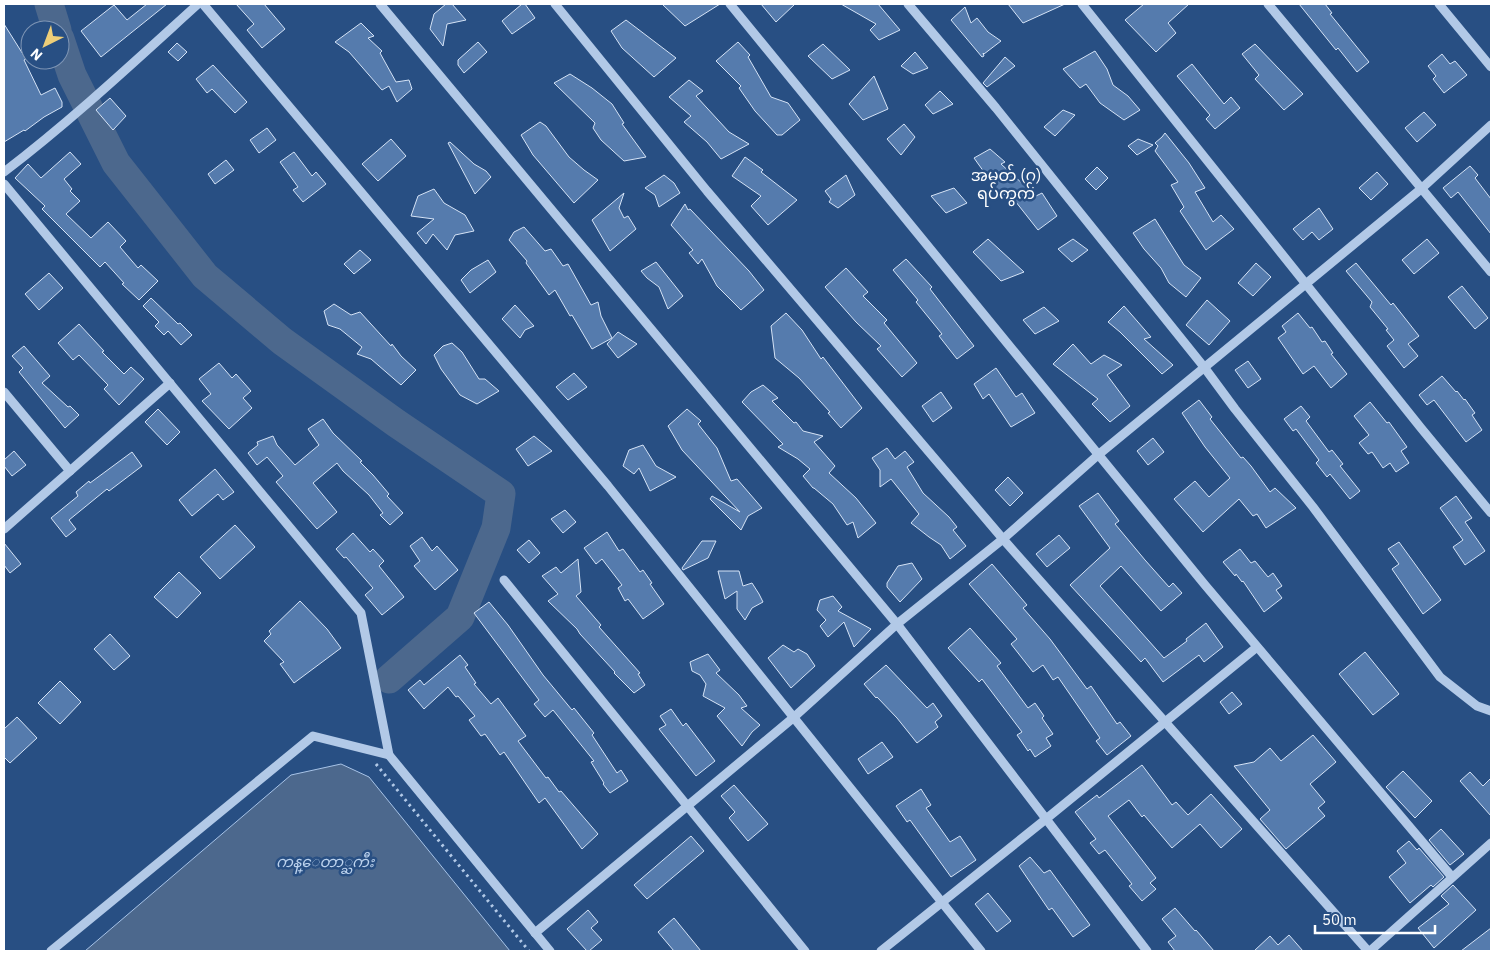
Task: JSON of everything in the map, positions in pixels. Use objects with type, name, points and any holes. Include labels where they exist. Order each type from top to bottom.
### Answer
[{"type":"street","points":[[4,172],[102,91],[198,4]]},
{"type":"street","points":[[203,4],[608,486],[981,951]]},
{"type":"street","points":[[380,4],[897,624],[1147,951]]},
{"type":"street","points":[[555,4],[714,199],[1003,539],[1369,951],[1491,843]]},
{"type":"street","points":[[730,4],[1098,455],[1452,878]]},
{"type":"street","points":[[908,4],[996,108],[1204,367],[1313,507],[1440,677],[1477,706],[1491,711]]},
{"type":"street","points":[[1082,4],[1491,513]]},
{"type":"street","points":[[1268,4],[1491,272]]},
{"type":"street","points":[[1439,4],[1491,68]]},
{"type":"street","points":[[535,933],[794,718],[897,624],[1003,539],[1098,455],[1421,188],[1491,125]]},
{"type":"street","points":[[4,184],[361,613],[389,755],[550,951]]},
{"type":"street","points":[[4,529],[170,383]]},
{"type":"street","points":[[4,392],[70,471]]},
{"type":"street","points":[[504,580],[805,951]]},
{"type":"street","points":[[881,951],[1257,647]]},
{"type":"street","points":[[51,951],[312,736],[389,755]]},
{"type":"path","points":[[364,749],[529,951]]},
{"type":"water","name":"ကန္ေတာ္ႀကီး","points":[[341,764],[369,777],[510,951],[85,951],[291,775]]},
{"type":"building","points":[[147,4],[167,4],[101,57],[81,31],[114,5],[127,20]]},
{"type":"building","points":[[236,4],[264,4],[285,29],[262,48],[247,30],[254,24]]},
{"type":"building","points":[[446,4],[452,4],[466,20],[447,24],[443,46],[430,29],[434,14]]},
{"type":"building","points":[[522,4],[525,4],[535,18],[512,34],[502,21]]},
{"type":"building","points":[[662,4],[720,4],[685,26]]},
{"type":"building","points":[[761,4],[795,4],[776,22]]},
{"type":"building","points":[[841,4],[878,4],[900,30],[879,40],[870,30],[876,24]]},
{"type":"building","points":[[1008,4],[1065,4],[1023,23]]},
{"type":"building","points":[[1144,4],[1189,4],[1168,23],[1176,33],[1156,52],[1125,20]]},
{"type":"building","points":[[1299,4],[1325,4],[1332,13],[1330,14],[1369,62],[1357,72],[1338,48],[1336,50]]},
{"type":"building","points":[[965,7],[971,23],[977,18],[988,32],[1001,41],[983,53],[984,56],[982,57],[951,20]]},
{"type":"building","points":[[626,20],[676,58],[654,77],[622,48],[611,31]]},
{"type":"building","points":[[361,23],[374,36],[368,38],[382,51],[380,53],[396,82],[409,80],[412,89],[397,102],[389,86],[382,90],[349,52],[335,42]]},
{"type":"building","points":[[4,24],[20,49],[20,70],[29,70],[41,95],[55,88],[62,102],[62,107],[4,142]]},
{"type":"building","points":[[478,42],[487,52],[464,73],[458,65],[458,60]]},
{"type":"building","points":[[738,42],[750,55],[748,57],[771,97],[788,103],[800,120],[782,135],[777,135],[755,111],[739,88],[741,86],[716,61]]},
{"type":"building","points":[[177,43],[187,52],[178,61],[168,52]]},
{"type":"building","points":[[823,44],[850,70],[832,79],[808,56]]},
{"type":"building","points":[[1255,44],[1303,94],[1284,110],[1255,79],[1259,75],[1242,54]]},
{"type":"building","points":[[1095,51],[1107,69],[1113,85],[1128,96],[1140,110],[1124,120],[1100,103],[1086,84],[1080,88],[1063,69]]},
{"type":"building","points":[[915,52],[928,68],[913,74],[901,66]]},
{"type":"building","points":[[1442,54],[1450,64],[1455,61],[1467,75],[1444,93],[1433,79],[1436,76],[1428,66]]},
{"type":"building","points":[[1005,57],[1015,66],[987,87],[983,83]]},
{"type":"building","points":[[1192,64],[1224,104],[1231,97],[1240,108],[1215,129],[1206,119],[1210,115],[1177,76]]},
{"type":"building","points":[[213,65],[247,102],[235,113],[212,89],[207,93],[196,79]]},
{"type":"building","points":[[570,74],[612,104],[624,123],[622,124],[646,157],[624,161],[601,140],[593,128],[595,123],[554,83]]},
{"type":"building","points":[[874,76],[888,109],[863,120],[849,104]]},
{"type":"building","points":[[689,80],[703,91],[696,96],[729,132],[749,144],[721,159],[707,142],[684,122],[691,116],[669,97]]},
{"type":"building","points":[[940,91],[953,104],[933,114],[925,105]]},
{"type":"building","points":[[110,98],[126,116],[113,130],[96,110]]},
{"type":"building","points":[[1063,110],[1075,115],[1055,136],[1044,127]]},
{"type":"building","points":[[1424,112],[1436,125],[1417,142],[1405,128]]},
{"type":"building","points":[[540,122],[546,126],[569,157],[598,180],[574,203],[533,155],[521,135]]},
{"type":"building","points":[[904,124],[915,137],[901,155],[887,139]]},
{"type":"building","points":[[267,128],[276,140],[259,153],[250,140]]},
{"type":"building","points":[[1165,133],[1189,163],[1205,188],[1195,192],[1213,222],[1221,215],[1234,229],[1206,250],[1180,211],[1184,207],[1171,185],[1178,182],[1155,151],[1158,146],[1155,143]]},
{"type":"building","points":[[391,139],[406,156],[378,181],[362,164]]},
{"type":"building","points":[[1138,139],[1153,145],[1137,155],[1128,146]]},
{"type":"building","points":[[450,142],[491,177],[475,194],[448,143]]},
{"type":"building","points":[[990,149],[1005,162],[1001,164],[1036,196],[1042,193],[1057,216],[1038,230],[1008,192],[1004,195],[994,186],[974,158]]},
{"type":"building","points":[[70,152],[81,164],[64,179],[72,189],[70,191],[80,201],[66,214],[91,238],[108,222],[126,241],[120,247],[138,268],[141,265],[158,281],[139,300],[122,284],[124,283],[105,262],[100,267],[42,209],[45,206],[15,178],[28,164],[41,178]]},
{"type":"building","points":[[294,152],[312,176],[316,172],[326,184],[303,202],[293,190],[298,187],[280,162]]},
{"type":"building","points":[[745,157],[797,200],[768,225],[751,206],[761,196],[732,176]]},
{"type":"building","points":[[226,160],[234,170],[215,184],[208,174]]},
{"type":"building","points":[[1470,166],[1478,175],[1475,178],[1491,199],[1491,234],[1458,192],[1451,198],[1443,188]]},
{"type":"building","points":[[1097,167],[1108,178],[1096,190],[1085,179]]},
{"type":"building","points":[[1377,172],[1388,184],[1371,200],[1359,188]]},
{"type":"building","points":[[664,175],[674,183],[680,193],[659,207],[655,195],[645,188]]},
{"type":"building","points":[[846,175],[855,195],[838,208],[829,202],[831,199],[825,191]]},
{"type":"building","points":[[954,188],[967,203],[946,213],[931,196]]},
{"type":"building","points":[[434,189],[444,203],[465,215],[474,231],[455,235],[447,250],[433,234],[426,244],[417,233],[434,219],[411,216],[418,196]]},
{"type":"building","points":[[624,193],[619,208],[624,218],[628,216],[636,229],[610,251],[592,220]]},
{"type":"building","points":[[685,204],[688,210],[690,209],[749,271],[764,290],[741,310],[717,286],[702,259],[698,264],[689,253],[693,250],[671,225]]},
{"type":"building","points":[[1319,208],[1333,229],[1319,240],[1312,232],[1303,240],[1293,229]]},
{"type":"building","points":[[1155,219],[1184,265],[1201,278],[1186,297],[1169,283],[1161,268],[1133,233]]},
{"type":"building","points":[[524,227],[545,251],[551,249],[563,266],[568,264],[591,305],[598,302],[601,316],[612,338],[592,349],[555,290],[549,295],[526,263],[527,261],[509,240],[514,232]]},
{"type":"building","points":[[988,239],[1024,272],[1001,281],[973,252]]},
{"type":"building","points":[[1073,239],[1088,250],[1072,262],[1058,249]]},
{"type":"building","points":[[1427,239],[1439,253],[1414,274],[1402,260]]},
{"type":"building","points":[[360,250],[371,260],[354,274],[344,264]]},
{"type":"building","points":[[906,259],[932,287],[930,289],[974,346],[957,359],[939,336],[942,334],[916,302],[918,300],[893,270]]},
{"type":"building","points":[[488,260],[496,272],[470,293],[461,280],[471,270]]},
{"type":"building","points":[[656,262],[683,296],[668,309],[659,287],[641,271]]},
{"type":"building","points":[[1256,263],[1271,277],[1253,296],[1238,283]]},
{"type":"building","points":[[1356,263],[1391,305],[1393,303],[1419,336],[1408,344],[1418,356],[1404,368],[1387,346],[1394,340],[1386,330],[1388,329],[1370,307],[1372,302],[1346,271]]},
{"type":"building","points":[[846,268],[868,292],[863,296],[887,320],[884,323],[917,363],[902,377],[877,349],[881,346],[856,322],[825,287]]},
{"type":"building","points":[[49,273],[63,288],[39,310],[25,294]]},
{"type":"building","points":[[1462,286],[1488,318],[1475,329],[1448,297]]},
{"type":"building","points":[[151,298],[192,335],[181,345],[168,331],[164,335],[155,326],[159,322],[143,306]]},
{"type":"building","points":[[1207,300],[1230,321],[1209,345],[1186,325]]},
{"type":"building","points":[[334,304],[351,315],[360,312],[416,370],[401,385],[371,359],[357,354],[362,347],[340,329],[328,325],[324,311]]},
{"type":"building","points":[[515,305],[534,326],[525,330],[520,338],[502,319]]},
{"type":"building","points":[[1124,306],[1151,337],[1144,339],[1173,365],[1162,374],[1108,322]]},
{"type":"building","points":[[1044,307],[1059,321],[1035,334],[1023,320]]},
{"type":"building","points":[[786,313],[802,330],[821,359],[823,357],[862,408],[841,428],[828,413],[830,412],[799,378],[775,358],[771,326]]},
{"type":"building","points":[[1298,313],[1310,328],[1312,327],[1322,342],[1325,341],[1333,353],[1331,354],[1347,374],[1331,388],[1314,366],[1303,374],[1278,338],[1286,332],[1282,326]]},
{"type":"building","points":[[79,324],[104,351],[102,352],[124,374],[131,367],[144,379],[119,405],[104,389],[108,385],[79,355],[73,360],[58,343]]},
{"type":"building","points":[[618,332],[637,344],[618,358],[607,344]]},
{"type":"building","points":[[452,343],[462,352],[479,379],[485,379],[499,391],[477,404],[460,395],[441,369],[434,355],[443,346]]},
{"type":"building","points":[[1073,344],[1091,364],[1104,355],[1122,365],[1107,375],[1130,406],[1110,422],[1092,404],[1098,399],[1053,364]]},
{"type":"building","points":[[24,346],[50,376],[42,383],[79,415],[65,428],[19,372],[23,368],[12,356]]},
{"type":"building","points":[[1248,361],[1261,379],[1248,388],[1235,370]]},
{"type":"building","points":[[219,363],[232,378],[236,374],[251,391],[243,398],[252,408],[229,429],[202,401],[211,394],[199,379]]},
{"type":"building","points":[[996,368],[1016,397],[1022,393],[1035,413],[1011,427],[989,394],[983,399],[974,384]]},
{"type":"building","points":[[574,373],[587,387],[568,400],[556,387]]},
{"type":"building","points":[[1442,376],[1465,399],[1475,413],[1472,415],[1482,430],[1466,442],[1434,400],[1427,405],[1419,395]]},
{"type":"building","points":[[763,385],[778,398],[772,401],[794,423],[796,422],[803,431],[823,436],[814,442],[835,466],[829,473],[856,498],[876,523],[858,538],[853,522],[847,525],[833,504],[813,488],[803,476],[810,469],[778,447],[783,444],[742,402],[751,392]]},
{"type":"building","points":[[941,392],[952,408],[933,422],[922,406]]},
{"type":"building","points":[[1199,400],[1212,417],[1210,419],[1241,458],[1243,457],[1251,466],[1270,492],[1275,488],[1296,508],[1266,528],[1257,514],[1253,516],[1239,499],[1203,532],[1174,499],[1195,481],[1209,497],[1230,478],[1205,447],[1182,413]]},
{"type":"building","points":[[1370,402],[1387,423],[1389,422],[1407,447],[1401,451],[1409,463],[1396,472],[1390,463],[1383,468],[1372,452],[1368,454],[1359,443],[1369,435],[1354,416]]},
{"type":"building","points":[[1301,406],[1310,417],[1306,421],[1329,452],[1332,450],[1343,464],[1340,466],[1360,491],[1350,499],[1330,474],[1327,477],[1316,463],[1319,460],[1296,429],[1293,431],[1284,419]]},
{"type":"building","points":[[158,409],[180,432],[167,445],[145,422]]},
{"type":"building","points":[[687,409],[701,421],[698,424],[717,448],[731,481],[737,479],[762,508],[748,516],[741,530],[710,499],[712,496],[740,512],[682,450],[668,426]]},
{"type":"building","points":[[323,419],[333,433],[362,461],[360,462],[373,475],[389,494],[387,496],[403,513],[390,525],[380,515],[383,513],[369,495],[337,463],[313,483],[337,512],[317,529],[276,482],[283,476],[267,457],[257,465],[248,453],[258,445],[257,442],[273,436],[277,445],[295,465],[319,445],[308,429]]},
{"type":"building","points":[[534,436],[552,451],[528,466],[516,449]]},
{"type":"building","points":[[1153,438],[1164,452],[1148,465],[1137,451]]},
{"type":"building","points":[[643,445],[656,466],[676,477],[650,491],[639,468],[634,474],[623,466],[629,450]]},
{"type":"building","points":[[887,448],[895,459],[905,451],[914,462],[907,467],[923,493],[957,527],[953,530],[966,546],[950,559],[941,545],[911,523],[919,514],[891,479],[880,487],[880,470],[872,458]]},
{"type":"building","points":[[14,451],[26,465],[12,476],[4,466],[4,460]]},
{"type":"building","points":[[132,452],[142,466],[109,491],[107,489],[69,520],[76,529],[66,537],[51,518],[78,496],[76,492],[89,481],[90,483]]},
{"type":"building","points":[[215,469],[234,492],[223,500],[218,494],[192,516],[179,500]]},
{"type":"building","points":[[1008,477],[1023,493],[1010,506],[995,490]]},
{"type":"building","points":[[1098,493],[1119,521],[1115,524],[1145,560],[1169,587],[1173,583],[1182,593],[1161,611],[1121,566],[1100,586],[1164,658],[1187,641],[1186,639],[1206,623],[1223,647],[1204,662],[1199,655],[1163,682],[1145,658],[1141,662],[1070,585],[1110,548],[1079,506]]},
{"type":"building","points":[[1456,496],[1472,518],[1465,522],[1485,551],[1465,565],[1453,547],[1463,540],[1440,508]]},
{"type":"building","points":[[565,510],[576,522],[563,533],[551,519]]},
{"type":"building","points":[[235,525],[255,547],[220,579],[200,557]]},
{"type":"building","points":[[607,532],[619,551],[623,549],[640,572],[643,570],[664,604],[643,619],[628,599],[625,601],[618,588],[622,585],[602,559],[596,564],[584,548]]},
{"type":"building","points":[[353,533],[370,552],[373,549],[384,561],[379,566],[404,597],[382,615],[365,595],[373,588],[346,557],[344,558],[336,549]]},
{"type":"building","points":[[1059,535],[1070,548],[1047,567],[1036,554]]},
{"type":"building","points":[[422,537],[432,551],[437,546],[458,570],[435,590],[414,566],[420,561],[410,546]]},
{"type":"building","points":[[529,540],[540,553],[529,563],[517,550]]},
{"type":"building","points":[[702,541],[716,541],[708,558],[683,570],[682,568]]},
{"type":"building","points":[[1399,542],[1441,600],[1423,614],[1392,569],[1399,564],[1388,549]]},
{"type":"building","points":[[4,543],[21,564],[10,573],[4,565]]},
{"type":"building","points":[[1240,549],[1251,563],[1255,561],[1268,577],[1273,573],[1282,586],[1276,590],[1282,598],[1264,612],[1243,581],[1236,574],[1235,576],[1223,562]]},
{"type":"building","points":[[578,559],[581,592],[576,596],[601,625],[599,627],[640,673],[638,674],[645,685],[634,693],[614,673],[577,629],[548,601],[558,594],[542,576],[556,567],[561,573]]},
{"type":"building","points":[[912,563],[922,579],[900,602],[887,587],[887,583],[898,566]]},
{"type":"building","points":[[992,564],[1027,605],[1023,608],[1050,639],[1087,689],[1091,686],[1117,724],[1120,722],[1131,736],[1107,755],[1096,741],[1100,738],[1058,677],[1053,680],[1043,665],[1033,672],[1011,644],[1017,639],[969,584]]},
{"type":"building","points":[[718,571],[739,571],[743,586],[752,583],[759,594],[763,602],[752,608],[745,620],[737,609],[737,591],[725,599]]},
{"type":"building","points":[[179,572],[201,593],[177,618],[154,597]]},
{"type":"building","points":[[833,596],[842,607],[838,611],[871,629],[854,647],[844,622],[828,637],[820,626],[826,620],[817,610],[820,600]]},
{"type":"building","points":[[300,601],[327,629],[341,648],[294,683],[280,664],[284,662],[264,641],[271,634],[269,631]]},
{"type":"building","points":[[489,602],[508,625],[543,675],[594,733],[592,735],[617,773],[621,770],[628,781],[610,793],[591,762],[594,761],[553,710],[545,717],[534,704],[539,700],[474,613]]},
{"type":"building","points":[[970,628],[1001,663],[997,666],[1028,708],[1035,703],[1044,716],[1042,718],[1053,734],[1046,738],[1051,746],[1035,757],[1030,749],[1028,751],[1017,735],[1022,732],[982,679],[979,682],[948,648]]},
{"type":"building","points":[[110,634],[130,656],[114,670],[94,649]]},
{"type":"building","points":[[783,645],[794,652],[798,649],[807,654],[815,666],[791,688],[768,658]]},
{"type":"building","points":[[1365,652],[1399,694],[1373,715],[1339,674]]},
{"type":"building","points":[[708,654],[720,670],[716,673],[739,695],[747,706],[741,708],[760,725],[752,732],[742,746],[717,716],[725,708],[703,696],[706,684],[700,675],[692,671],[690,662]]},
{"type":"building","points":[[460,655],[468,665],[465,667],[476,683],[474,684],[491,704],[498,698],[526,736],[518,741],[546,778],[548,777],[559,792],[561,791],[598,834],[582,849],[545,798],[539,803],[504,752],[500,755],[485,734],[481,736],[469,720],[475,716],[458,696],[456,697],[448,687],[424,709],[408,690],[420,680],[424,685]]},
{"type":"building","points":[[886,665],[927,708],[933,703],[942,716],[935,722],[938,727],[917,743],[897,718],[864,684]]},
{"type":"building","points":[[60,681],[81,702],[60,724],[38,703]]},
{"type":"building","points":[[1232,692],[1242,704],[1229,714],[1220,702]]},
{"type":"building","points":[[671,709],[683,726],[686,723],[715,761],[696,776],[659,729],[666,725],[660,716]]},
{"type":"building","points":[[17,717],[37,738],[10,763],[4,757],[4,729]]},
{"type":"building","points":[[1313,735],[1336,762],[1310,784],[1325,802],[1318,808],[1325,816],[1286,849],[1260,819],[1270,810],[1234,766],[1254,762],[1270,748],[1281,761]]},
{"type":"building","points":[[882,742],[893,757],[868,774],[858,759]]},
{"type":"building","points":[[1142,765],[1172,805],[1176,802],[1188,815],[1211,794],[1242,829],[1221,848],[1200,824],[1172,848],[1144,815],[1142,817],[1129,800],[1108,816],[1156,878],[1150,883],[1156,889],[1142,901],[1129,886],[1132,884],[1105,850],[1099,854],[1090,843],[1096,839],[1075,812],[1097,795],[1099,798]]},
{"type":"building","points":[[1403,771],[1432,801],[1415,818],[1386,787]]},
{"type":"building","points":[[1470,772],[1483,786],[1491,778],[1491,816],[1460,781]]},
{"type":"building","points":[[734,785],[768,824],[748,841],[729,818],[735,812],[721,796]]},
{"type":"building","points":[[921,789],[931,805],[926,808],[950,842],[960,836],[976,860],[951,877],[910,820],[907,822],[896,806]]},
{"type":"building","points":[[1441,829],[1464,854],[1450,865],[1429,840]]},
{"type":"building","points":[[691,836],[704,851],[647,899],[634,885]]},
{"type":"building","points":[[1409,841],[1417,850],[1419,848],[1444,877],[1433,887],[1431,885],[1410,903],[1389,877],[1406,863],[1397,851]]},
{"type":"building","points":[[1030,857],[1044,873],[1050,870],[1090,925],[1073,937],[1052,908],[1049,910],[1019,866]]},
{"type":"building","points":[[1453,885],[1476,910],[1434,948],[1418,928],[1449,904],[1441,896]]},
{"type":"building","points":[[988,893],[1011,921],[997,932],[975,904]]},
{"type":"building","points":[[1175,908],[1214,951],[1175,951],[1168,942],[1176,936],[1162,919]]},
{"type":"building","points":[[588,910],[598,922],[591,928],[602,940],[587,951],[567,929]]},
{"type":"building","points":[[674,918],[701,951],[674,951],[658,932]]},
{"type":"building","points":[[1491,928],[1491,951],[1461,951]]},
{"type":"building","points":[[1289,935],[1303,951],[1254,951],[1270,936],[1278,945]]},
{"type":"waterway","points":[[49,4],[54,20]]},
{"type":"waterway","points":[[70,69],[116,163],[205,276],[282,341],[396,423],[501,494],[496,528],[460,617],[389,679]]},
{"type":"district","name":"အမှတ် (၇) ရပ်ကွက်","points":[[1006,184]]}]
